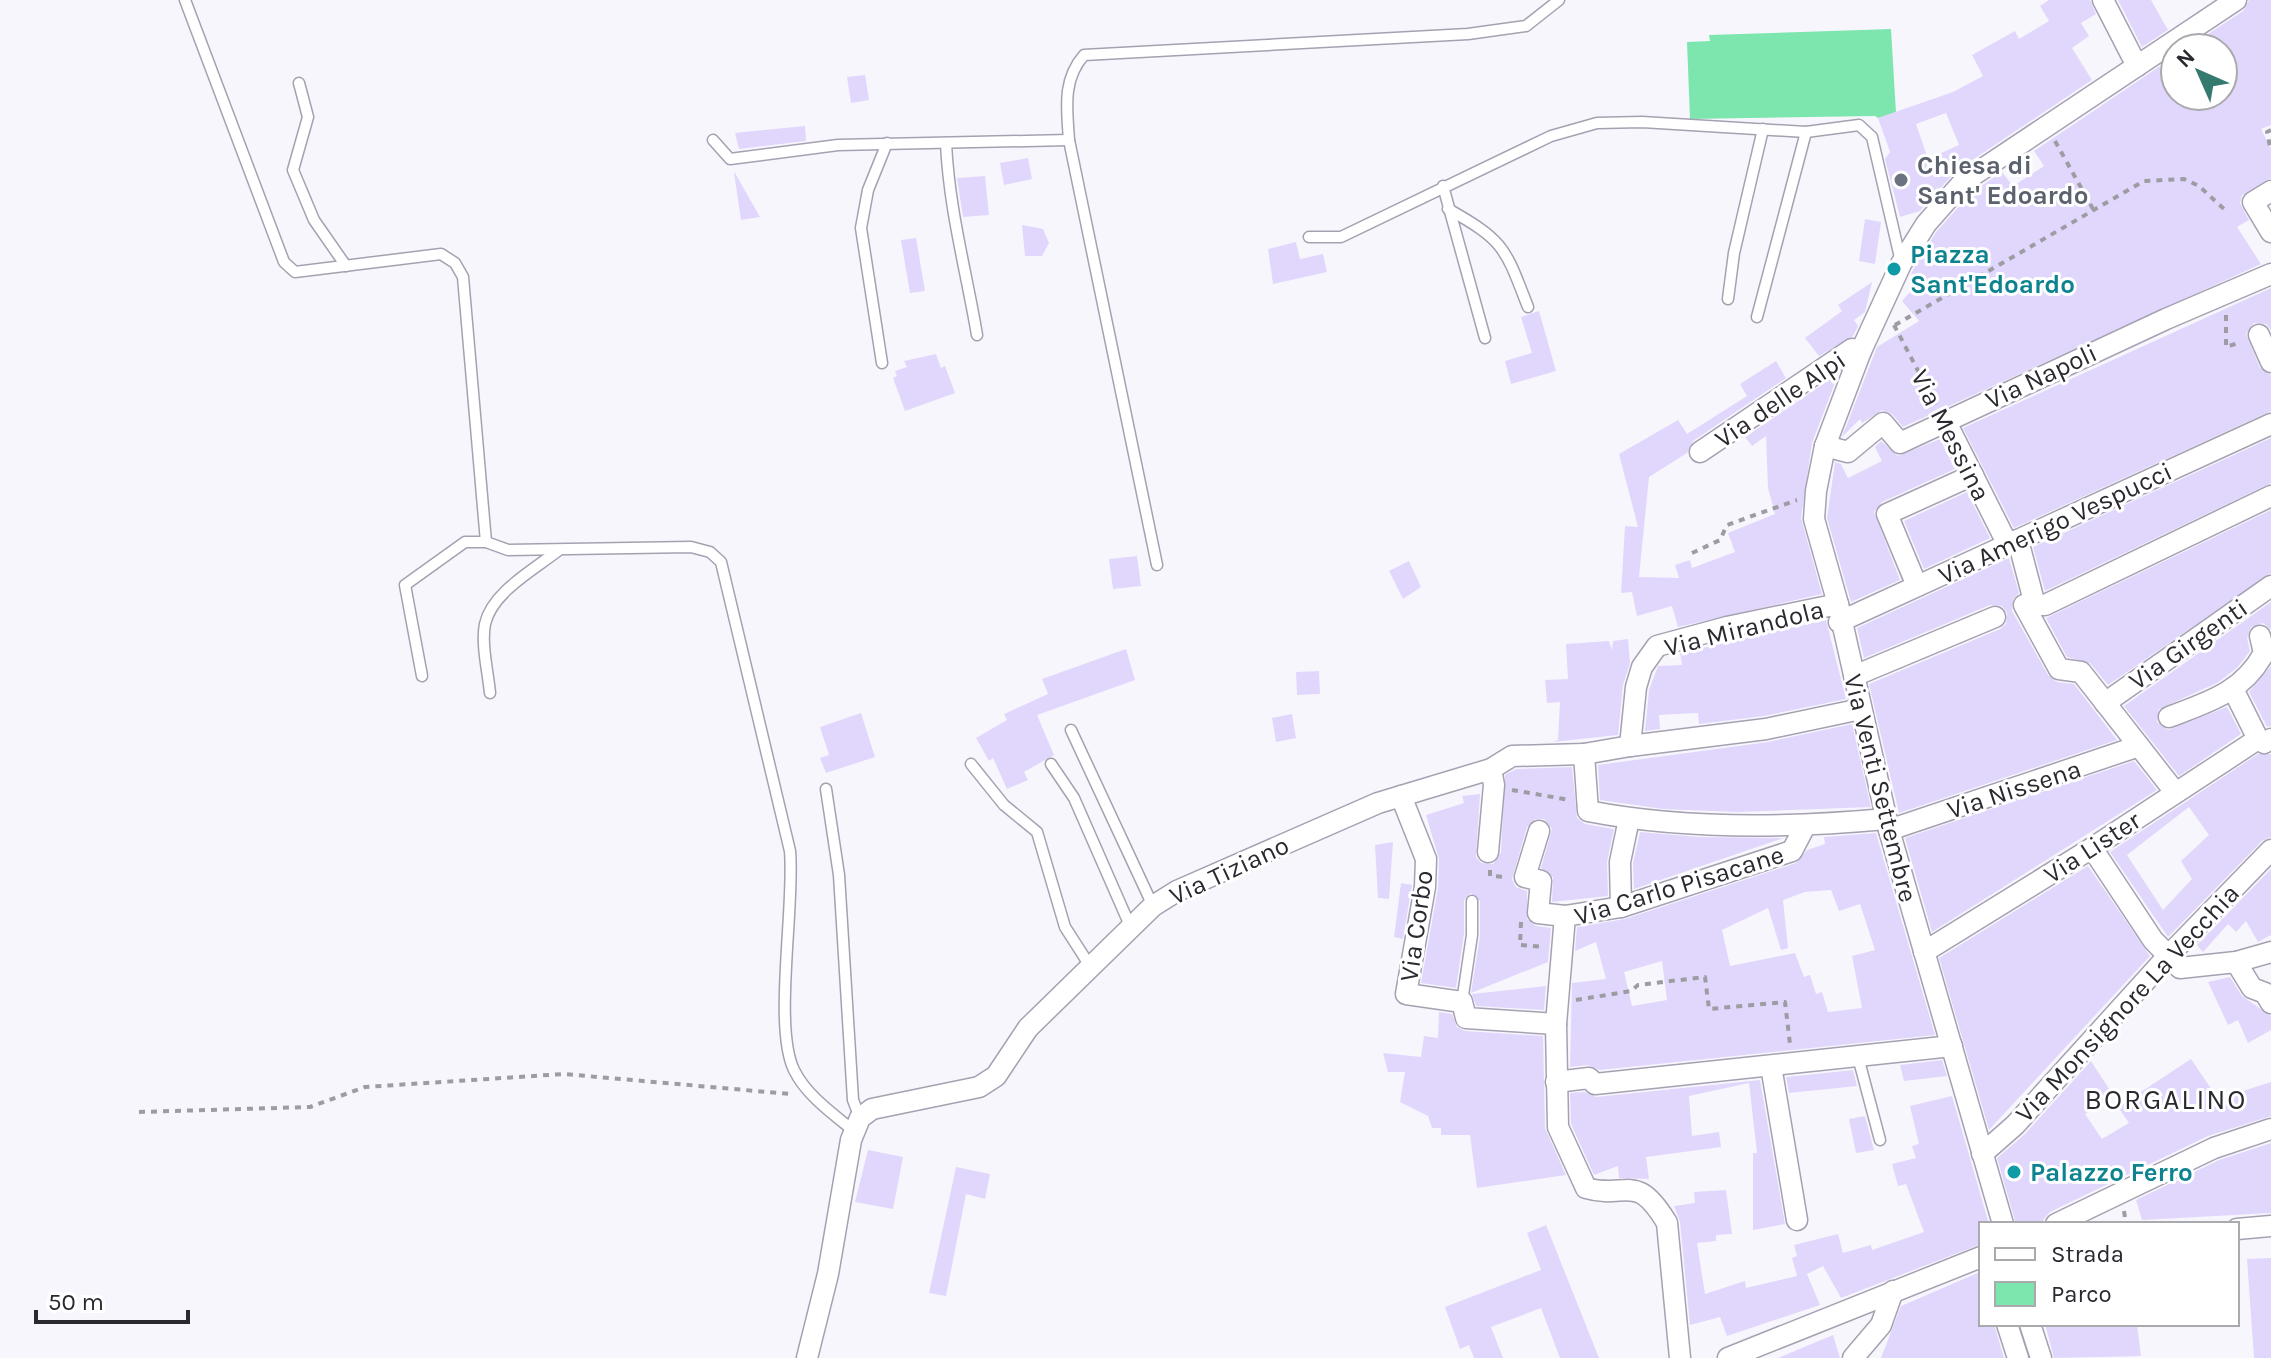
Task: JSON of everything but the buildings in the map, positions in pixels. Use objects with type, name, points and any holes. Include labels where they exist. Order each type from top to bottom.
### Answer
[{"type":"street","points":[[2103,0],[2137,66]]},
{"type":"street","points":[[1861,351],[1901,264],[1926,224],[1963,182],[2236,0]]},
{"type":"street","points":[[2262,196],[2271,232]]},
{"type":"street","name":"Via Napoli","points":[[1825,446],[1848,452],[1883,423],[1900,443],[2245,283],[2271,274]]},
{"type":"street","points":[[2259,335],[2271,362]]},
{"type":"street","name":"Via delle Alpi","points":[[1700,452],[1785,398],[1852,349],[1861,351]]},
{"type":"street","name":"Via Venti Settembre","points":[[1861,351],[1825,446],[1814,519],[1839,613],[1887,824],[2002,1222]]},
{"type":"street","name":"Via Messina","points":[[1945,420],[2013,542],[2029,605],[2059,669],[2081,672],[2175,792]]},
{"type":"street","name":"Via Amerigo Vespucci","points":[[1839,613],[1917,586],[2271,424]]},
{"type":"street","points":[[1917,586],[1887,514],[1973,475]]},
{"type":"street","points":[[2029,605],[2045,605],[2271,496]]},
{"type":"street","name":"Via Girgenti","points":[[2105,703],[2271,586]]},
{"type":"street","name":"Via Mirandola","points":[[1630,746],[1636,687],[1642,667],[1657,646],[1727,627],[1839,613]]},
{"type":"street","points":[[1854,676],[1995,617]]},
{"type":"street","points":[[2169,717],[2234,691],[2253,673],[2264,653],[2260,636]]},
{"type":"street","name":"Via Lister","points":[[1924,952],[2264,739],[2234,691]]},
{"type":"street","name":"Via Tiziano","points":[[857,1124],[872,1109],[979,1087],[1003,1070],[1028,1028],[1153,906],[1177,891],[1401,796],[1491,769],[1512,756],[1584,754],[1766,729],[1861,709]]},
{"type":"street","name":"Via Nissena","points":[[1587,803],[1588,811],[1629,819],[1805,826],[1887,824],[2139,746]]},
{"type":"street","points":[[1584,754],[1587,803]]},
{"type":"street","points":[[1488,852],[1494,785],[1491,769]]},
{"type":"street","name":"Via Corbo","points":[[1401,796],[1426,859],[1425,887],[1406,994],[1462,1002],[1466,1018],[1557,1014]]},
{"type":"street","points":[[1621,907],[1620,862],[1629,819]]},
{"type":"street","name":"Via Carlo Pisacane","points":[[1680,1358],[1667,1223],[1656,1205],[1642,1193],[1624,1188],[1586,1188],[1558,1127],[1557,1014],[1565,916],[1621,907],[1792,851],[1805,826]]},
{"type":"street","points":[[1539,831],[1525,877],[1541,881],[1538,913],[1565,916]]},
{"type":"street","points":[[2092,848],[2168,956],[2180,968],[2236,962],[2271,952]]},
{"type":"street","name":"Via Monsignore La Vecchia","points":[[1982,1154],[2015,1125],[2168,956],[2271,850]]},
{"type":"street","points":[[2236,962],[2252,988],[2265,993],[2271,1003]]},
{"type":"street","points":[[1556,1082],[1589,1078],[1595,1084],[1952,1046]]},
{"type":"street","points":[[1781,1064],[1797,1220]]},
{"type":"street","points":[[807,1358],[828,1274],[857,1124]]},
{"type":"street","points":[[2060,1222],[2214,1148],[2271,1129]]},
{"type":"street","points":[[2239,1229],[2271,1226]]},
{"type":"street","points":[[1734,1354],[1979,1258]]},
{"type":"street","points":[[1853,1358],[1881,1325],[1893,1291]]},
{"type":"street","points":[[2008,1326],[2018,1358]]},
{"type":"street","points":[[2031,1326],[2041,1358]]},
{"type":"lane","points":[[185,0],[284,262],[295,272],[441,254],[455,263],[463,277],[486,542]]},
{"type":"lane","points":[[1157,565],[1069,140],[1066,95],[1074,67],[1084,55],[1468,34],[1526,26],[1559,0]]},
{"type":"lane","points":[[299,83],[308,117],[293,170],[314,220],[346,266]]},
{"type":"lane","points":[[1309,237],[1341,237],[1551,136],[1597,123],[1642,122],[1806,132],[1859,125],[1866,128],[1872,137],[1901,264]]},
{"type":"lane","points":[[1728,299],[1734,253],[1763,129]]},
{"type":"lane","points":[[1757,317],[1806,132]]},
{"type":"lane","points":[[713,140],[730,159],[838,145],[1069,140]]},
{"type":"lane","points":[[882,363],[861,228],[868,190],[887,143]]},
{"type":"lane","points":[[946,143],[952,223],[961,247],[977,335]]},
{"type":"lane","points":[[1443,186],[1485,338]]},
{"type":"lane","points":[[1448,209],[1483,229],[1506,251],[1528,307]]},
{"type":"lane","points":[[422,676],[405,585],[417,573],[465,542],[486,542],[508,550],[691,547],[710,552],[721,562],[790,851],[793,888],[785,1025],[794,1070],[819,1102],[857,1124]]},
{"type":"lane","points":[[490,693],[485,626],[491,609],[559,550]]},
{"type":"lane","points":[[1071,730],[1153,906]]},
{"type":"lane","points":[[971,764],[1004,805],[1037,832],[1065,927],[1090,966]]},
{"type":"lane","points":[[1051,764],[1074,798],[1131,928]]},
{"type":"lane","points":[[826,789],[839,875],[857,1124]]},
{"type":"lane","points":[[1462,1002],[1472,935],[1472,901]]},
{"type":"lane","points":[[1858,1057],[1880,1140]]},
{"type":"path","points":[[2047,125],[2093,209],[2144,181],[2167,179],[2184,179],[2199,186],[2224,209]]},
{"type":"path","points":[[2269,131],[2271,151]]},
{"type":"path","name":"Via Messina","points":[[1945,420],[1894,325],[2093,209]]},
{"type":"path","points":[[2227,308],[2226,347],[2259,335]]},
{"type":"path","points":[[1692,553],[1720,540],[1727,525],[1799,499],[1815,501]]},
{"type":"path","points":[[1530,795],[1587,803]]},
{"type":"path","points":[[1488,852],[1490,876],[1525,877]]},
{"type":"path","points":[[1538,913],[1520,922],[1520,945],[1562,949]]},
{"type":"path","points":[[1557,1014],[1631,991],[1638,985],[1705,977],[1709,1009],[1785,1002],[1781,1064]]},
{"type":"path","points":[[139,1112],[310,1107],[365,1087],[564,1074],[789,1094],[819,1102]]},
{"type":"green space","points":[[1891,29],[1896,113],[1878,118],[1690,119],[1687,42],[1710,41],[1709,35]]},
{"type":"place","name":"Chiesa di Sant' Edoardo","points":[[1901,180]]},
{"type":"place","name":"Piazza Sant'Edoardo","points":[[1894,269]]},
{"type":"place","name":"Palazzo Ferro","points":[[2014,1172]]},
{"type":"district","name":"BORGALINO","points":[[2166,1099]]}]
